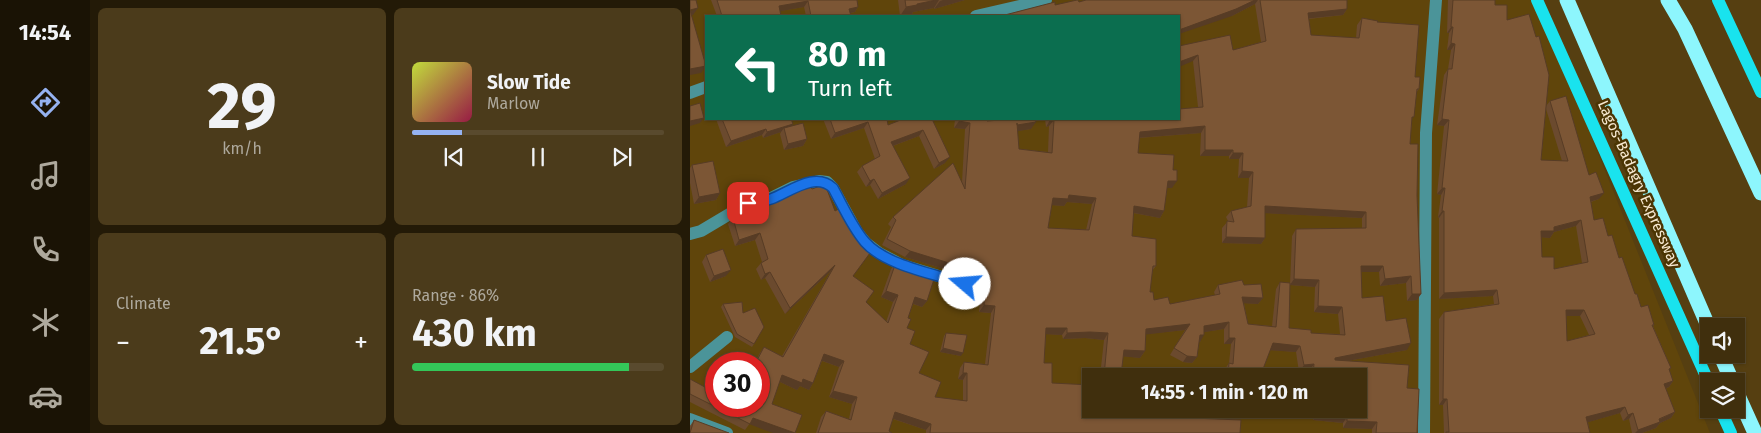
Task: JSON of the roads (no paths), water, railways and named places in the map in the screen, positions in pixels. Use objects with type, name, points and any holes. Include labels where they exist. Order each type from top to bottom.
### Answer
[{"type":"highway","name":"Lagos-Badagry Expressway","points":[[1567,0],[1705,318]]},
{"type":"highway","points":[[1668,0],[1685,29],[1761,193]]},
{"type":"highway","points":[[1745,411],[1755,433]]},
{"type":"main road","name":"Lagos-Badagry Expressway","points":[[1537,0],[1705,373]]},
{"type":"main road","points":[[1718,0],[1761,92]]},
{"type":"main road","points":[[1723,418],[1729,433]]},
{"type":"street","points":[[980,15],[1046,0]]},
{"type":"street","points":[[1424,433],[1426,133],[1436,0]]},
{"type":"street","points":[[690,93],[705,87]]},
{"type":"street","points":[[690,234],[701,231],[748,203],[763,202],[793,187],[819,181],[827,182],[833,188],[858,232],[872,248],[902,265],[965,284]]},
{"type":"street","points":[[690,367],[727,336]]},
{"type":"street","points":[[690,420],[727,433]]}]
